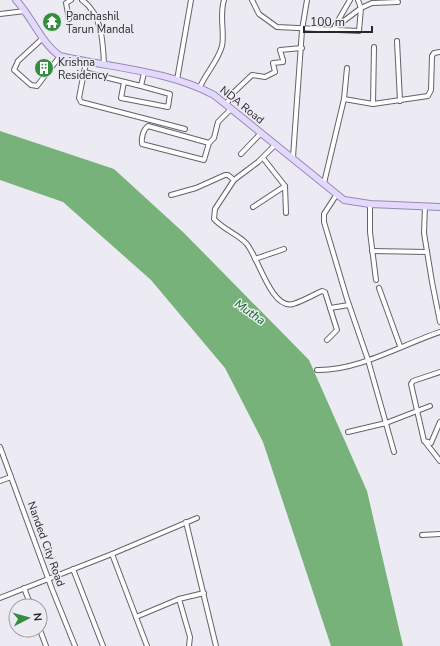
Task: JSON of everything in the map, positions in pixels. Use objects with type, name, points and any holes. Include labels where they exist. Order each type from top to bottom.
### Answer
[{"type":"main road","points":[[16,0],[52,50],[60,56]]},
{"type":"main road","name":"NDA Road","points":[[60,56],[177,80],[200,87],[214,95],[293,157],[344,200],[370,204],[440,207]]},
{"type":"street","points":[[69,19],[66,3],[70,0]]},
{"type":"street","points":[[82,0],[88,5],[100,27],[104,64]]},
{"type":"street","points":[[177,80],[191,0]]},
{"type":"street","points":[[200,87],[206,74],[218,57],[222,45],[222,11],[224,0]]},
{"type":"street","points":[[252,0],[259,14],[277,27],[302,30],[333,29],[359,31],[361,8],[358,0]]},
{"type":"street","points":[[293,157],[302,48],[302,30],[307,0]]},
{"type":"street","points":[[333,29],[350,0]]},
{"type":"street","points":[[333,29],[361,8],[372,3],[398,2]]},
{"type":"street","points":[[0,14],[25,11]]},
{"type":"street","points":[[41,35],[18,61],[14,70],[31,85],[37,86],[60,56]]},
{"type":"street","points":[[397,42],[400,101]]},
{"type":"street","points":[[373,104],[374,47]]},
{"type":"street","points":[[209,143],[148,126],[141,141],[142,144],[204,160],[209,143],[214,138],[218,122],[228,107],[232,94],[252,75],[265,77],[275,72],[273,63],[282,62],[283,60],[280,50],[302,48]]},
{"type":"street","points":[[344,99],[373,104],[423,97],[430,94],[432,56],[434,53],[440,52]]},
{"type":"street","points":[[87,62],[80,98],[81,102],[185,129]]},
{"type":"street","points":[[324,183],[344,99],[347,68]]},
{"type":"street","points":[[84,72],[141,86],[170,94],[168,107],[121,98],[124,82]]},
{"type":"street","points":[[141,86],[144,73]]},
{"type":"street","points":[[241,154],[261,133]]},
{"type":"street","points":[[275,144],[264,158],[234,180],[215,209],[214,219],[246,243],[268,285],[276,297],[283,302],[292,304],[324,291],[337,330],[327,340]]},
{"type":"street","points":[[264,158],[285,186],[286,213]]},
{"type":"street","points":[[171,195],[196,188],[225,175],[228,175],[234,180]]},
{"type":"street","points":[[253,207],[285,186]]},
{"type":"street","points":[[337,194],[324,214],[324,219],[349,305],[368,360],[394,452]]},
{"type":"street","points":[[370,204],[370,232],[376,280]]},
{"type":"street","points":[[425,206],[424,232],[440,322]]},
{"type":"street","points":[[255,259],[284,249]]},
{"type":"street","points":[[372,251],[427,252]]},
{"type":"street","points":[[379,288],[400,346]]},
{"type":"street","points":[[330,308],[349,305]]},
{"type":"street","points":[[316,370],[337,370],[368,360],[400,346],[440,332]]},
{"type":"street","points":[[440,372],[413,381],[411,384],[422,439],[440,461]]},
{"type":"street","points":[[348,432],[386,423],[430,406]]},
{"type":"street","points":[[426,443],[431,443],[440,422]]},
{"type":"street","name":"Nanded City Road","points":[[0,447],[48,578],[75,646]]},
{"type":"street","points":[[0,481],[11,477]]},
{"type":"street","points":[[0,598],[112,554],[197,518]]},
{"type":"street","points":[[186,522],[216,646]]},
{"type":"street","points":[[422,535],[440,534]]},
{"type":"street","points":[[112,554],[147,646]]},
{"type":"street","points":[[74,569],[103,646]]},
{"type":"street","points":[[24,588],[28,598]]},
{"type":"street","points":[[136,617],[179,598],[204,593]]},
{"type":"street","points":[[179,598],[190,637],[189,646]]},
{"type":"water","name":"Mutha","points":[[0,131],[114,169],[184,233],[309,360],[367,491],[403,646],[331,646],[263,442],[225,368],[151,280],[63,202],[0,180]]},
{"type":"place","name":"Panchashil Tarun Mandal","points":[[52,22]]},
{"type":"place","name":"Krishna Residency","points":[[44,68]]}]
